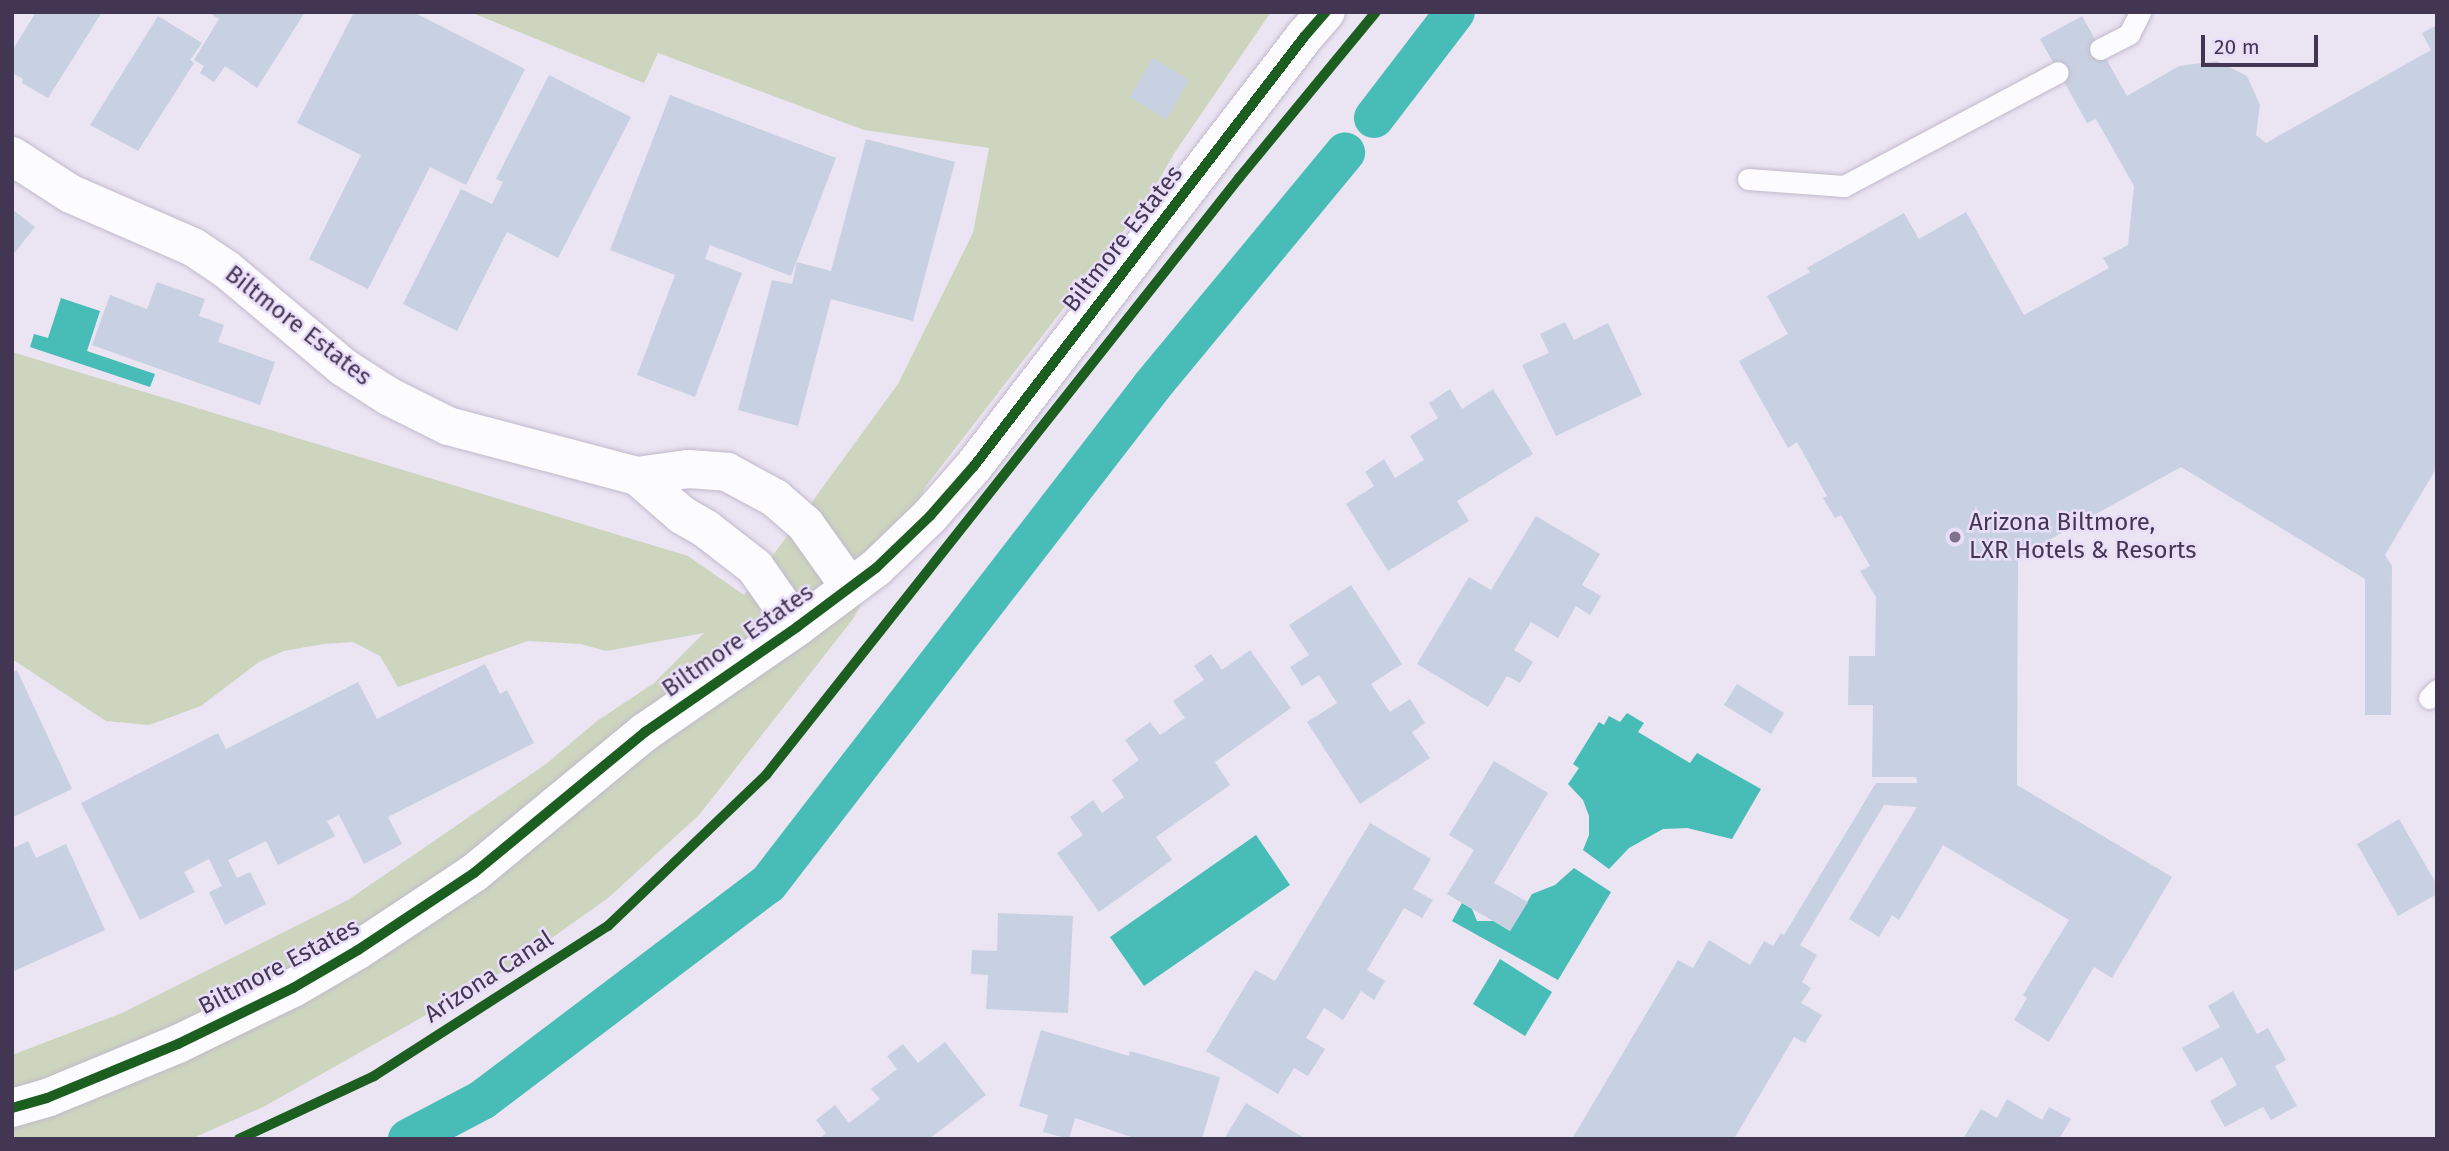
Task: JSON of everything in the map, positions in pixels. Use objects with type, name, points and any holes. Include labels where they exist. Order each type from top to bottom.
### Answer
[{"type":"street","name":"Biltmore Estates","points":[[12,1108],[47,1098],[189,1039],[293,988],[358,950],[474,873],[645,732],[797,627],[876,568],[930,516],[975,466],[1304,37],[1326,12]]},
{"type":"street","name":"Biltmore Estates","points":[[12,156],[71,194],[193,247],[226,269],[344,367],[390,397],[436,420],[519,447],[637,476],[688,470],[727,472],[775,498],[805,524],[850,587]]},
{"type":"street","name":"Biltmore Estates","points":[[637,476],[682,515],[706,529],[755,567],[797,627]]},
{"type":"lane","points":[[2100,49],[2129,34],[2140,12]]},
{"type":"lane","points":[[1748,179],[1844,186],[2058,72]]},
{"type":"shaded area","points":[[470,12],[1271,12],[1175,152],[1148,199],[926,486],[853,619],[699,815],[608,898],[511,967],[265,1106],[191,1139],[12,1139],[12,1055],[122,1013],[348,900],[546,764],[597,721],[654,683],[704,633],[606,651],[581,644],[528,641],[398,687],[380,656],[353,642],[323,644],[284,651],[259,662],[201,706],[149,725],[106,721],[12,659],[12,352],[688,556],[744,595],[898,384],[973,233],[989,148],[864,130],[658,53],[644,83]]},
{"type":"shaded area","points":[[61,298],[100,311],[87,351],[155,374],[150,387],[30,347],[34,334],[48,338]]},
{"type":"shaded area","points":[[1627,713],[1644,723],[1638,732],[1690,763],[1697,753],[1761,789],[1732,839],[1687,828],[1663,829],[1629,848],[1609,869],[1583,850],[1589,835],[1589,816],[1583,800],[1568,784],[1579,768],[1573,764],[1599,722],[1604,725],[1609,716],[1620,722]]},
{"type":"shaded area","points":[[1256,835],[1290,885],[1144,986],[1110,937]]},
{"type":"shaded area","points":[[1574,868],[1611,892],[1558,980],[1452,921],[1462,903],[1472,909],[1477,921],[1494,921],[1510,931],[1532,894],[1555,885]]},
{"type":"shaded area","points":[[1500,959],[1552,992],[1525,1036],[1473,1004]]},
{"type":"building","points":[[36,12],[102,12],[48,98],[22,83],[23,79],[12,73],[12,51]]},
{"type":"building","points":[[208,12],[305,12],[257,88],[225,66],[214,82],[200,73],[204,66],[194,60],[219,19]]},
{"type":"building","points":[[354,12],[413,12],[525,69],[466,185],[430,167],[368,289],[309,259],[361,155],[297,123]]},
{"type":"building","points":[[158,16],[202,43],[190,60],[194,63],[138,151],[90,125]]},
{"type":"building","name":"Arizona Biltmore, LXR Hotels & Resorts","points":[[2082,16],[2127,96],[2179,66],[2217,61],[2247,76],[2260,105],[2256,135],[2266,143],[2431,50],[2422,33],[2437,25],[2437,467],[2385,555],[2392,566],[2391,715],[2365,715],[2365,579],[2181,467],[2018,557],[2017,785],[2172,877],[2112,978],[2094,967],[2049,1042],[2014,1020],[2027,998],[2023,995],[2069,920],[1943,845],[1899,920],[1892,915],[1879,937],[1849,919],[1917,807],[1884,805],[1800,945],[1817,955],[1802,982],[1811,988],[1801,1003],[1822,1015],[1805,1043],[1794,1037],[1734,1139],[1572,1139],[1678,960],[1693,968],[1709,940],[1750,965],[1764,941],[1773,946],[1781,933],[1784,935],[1876,783],[1917,783],[1916,777],[1872,777],[1873,705],[1848,705],[1849,656],[1875,656],[1876,597],[1860,571],[1870,566],[1841,515],[1835,518],[1823,498],[1827,496],[1797,442],[1788,448],[1739,361],[1788,334],[1767,296],[1810,272],[1807,268],[1904,213],[1919,239],[1966,212],[2024,315],[2109,268],[2103,258],[2128,245],[2134,186],[2096,119],[2087,123],[2040,39]]},
{"type":"building","points":[[1153,58],[1189,80],[1166,119],[1130,97]]},
{"type":"building","points":[[549,75],[631,117],[558,258],[507,232],[457,331],[403,304],[461,189],[492,204],[503,182],[496,179]]},
{"type":"building","points":[[670,95],[836,158],[791,276],[710,245],[705,259],[742,273],[695,397],[637,375],[675,275],[610,250]]},
{"type":"building","points":[[866,139],[955,162],[913,321],[831,299],[798,426],[738,410],[772,280],[792,284],[797,262],[831,271]]},
{"type":"building","points":[[12,209],[35,227],[12,256]]},
{"type":"building","points":[[157,282],[205,299],[199,316],[224,325],[218,342],[275,362],[260,405],[92,345],[110,295],[147,309]]},
{"type":"building","points":[[1565,322],[1574,340],[1608,323],[1642,395],[1556,436],[1522,365],[1549,353],[1540,334]]},
{"type":"building","points":[[1450,389],[1462,409],[1493,389],[1533,454],[1457,501],[1469,521],[1388,571],[1346,504],[1374,486],[1365,472],[1384,459],[1395,478],[1424,460],[1410,436],[1438,418],[1429,403]]},
{"type":"building","points":[[1536,516],[1600,554],[1582,585],[1601,596],[1590,615],[1576,606],[1558,638],[1531,622],[1514,650],[1533,662],[1520,683],[1507,676],[1488,707],[1417,664],[1469,577],[1491,590]]},
{"type":"building","points":[[1351,585],[1402,664],[1371,684],[1390,712],[1410,699],[1425,723],[1412,732],[1430,758],[1360,804],[1307,722],[1337,703],[1319,675],[1302,686],[1290,667],[1309,655],[1289,625]]},
{"type":"building","points":[[1250,650],[1291,708],[1215,762],[1230,785],[1156,837],[1172,860],[1099,912],[1057,853],[1083,835],[1070,817],[1093,800],[1102,813],[1124,797],[1112,780],[1139,760],[1125,740],[1150,722],[1160,735],[1185,718],[1173,701],[1204,680],[1194,666],[1211,654],[1222,670]]},
{"type":"building","points":[[485,664],[500,694],[507,690],[534,743],[388,817],[402,844],[364,864],[339,815],[327,821],[335,836],[278,865],[266,841],[228,860],[237,878],[250,872],[266,904],[225,925],[209,892],[222,886],[209,859],[184,872],[195,892],[140,920],[81,803],[218,733],[226,749],[358,682],[377,719]]},
{"type":"building","points":[[17,670],[72,789],[13,817],[12,673]]},
{"type":"building","points":[[1737,684],[1784,713],[1771,734],[1724,705]]},
{"type":"building","points":[[1494,761],[1548,793],[1494,883],[1528,902],[1510,931],[1447,894],[1474,850],[1449,835]]},
{"type":"building","points":[[2399,819],[2437,885],[2437,894],[2398,916],[2357,844]]},
{"type":"building","points":[[1370,823],[1431,859],[1413,889],[1433,900],[1422,918],[1404,908],[1367,970],[1385,981],[1374,1000],[1361,991],[1343,1020],[1324,1008],[1306,1038],[1325,1049],[1308,1076],[1294,1068],[1278,1094],[1206,1051],[1255,970],[1275,981]]},
{"type":"building","points":[[28,841],[36,858],[66,844],[105,930],[12,972],[12,849]]},
{"type":"building","points":[[998,913],[1073,916],[1068,1013],[986,1009],[988,975],[971,974],[972,950],[997,951]]},
{"type":"building","points":[[2233,991],[2257,1034],[2268,1028],[2286,1060],[2275,1066],[2297,1106],[2271,1120],[2263,1107],[2225,1127],[2210,1101],[2237,1085],[2222,1057],[2196,1072],[2182,1048],[2220,1027],[2208,1006]]},
{"type":"building","points":[[1041,1030],[1129,1056],[1130,1051],[1220,1077],[1202,1139],[1137,1139],[1075,1118],[1069,1139],[1043,1132],[1048,1115],[1019,1106]]},
{"type":"building","points":[[945,1042],[986,1095],[929,1139],[819,1139],[826,1133],[816,1120],[835,1105],[849,1123],[880,1099],[871,1089],[897,1069],[887,1056],[903,1044],[918,1063]]},
{"type":"building","points":[[2007,1099],[2042,1120],[2049,1107],[2071,1119],[2059,1139],[1963,1139],[1981,1109],[1997,1118]]},
{"type":"building","points":[[1246,1103],[1306,1139],[1224,1139]]},
{"type":"waterway","points":[[1374,118],[1455,12]]},
{"type":"waterway","points":[[408,1139],[482,1100],[768,884],[1152,386],[1345,153]]},
{"type":"cycle path","points":[[12,1108],[47,1098],[178,1044],[293,988],[358,950],[474,873],[645,732],[797,627],[876,568],[930,516],[974,466],[1326,12]]},
{"type":"cycle path","name":"Arizona Canal","points":[[239,1139],[374,1076],[608,926],[766,775],[1239,178],[1376,12]]},
{"type":"place","name":"Arizona Biltmore, LXR Hotels & Resorts","points":[[1955,537]]}]
